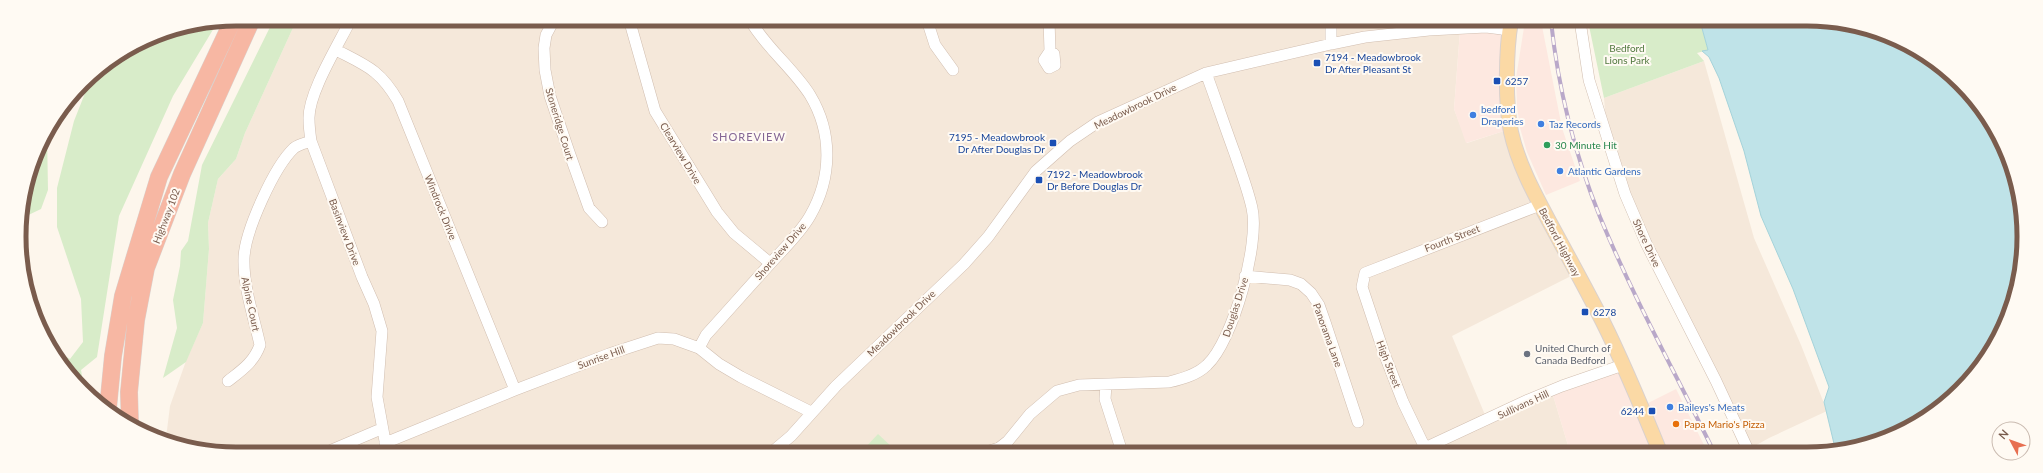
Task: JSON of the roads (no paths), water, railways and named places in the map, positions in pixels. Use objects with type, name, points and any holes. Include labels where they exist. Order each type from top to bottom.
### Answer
[{"type":"highway","name":"Highway 102","points":[[108,404],[113,356],[123,296],[159,177],[230,26]]},
{"type":"highway","name":"Highway 102","points":[[130,418],[129,392],[136,320],[146,268],[182,174],[249,26]]},
{"type":"main road","name":"Bedford Highway","points":[[1510,26],[1508,78],[1511,132],[1522,165],[1540,205],[1603,323],[1623,365],[1658,447]]},
{"type":"street","name":"Basinview Drive","points":[[348,26],[311,102],[308,119],[311,141],[362,277],[374,304],[382,331],[377,397],[386,447]]},
{"type":"street","name":"Stoneridge Court","points":[[552,26],[546,35],[544,48],[545,70],[550,96],[568,152],[589,208],[602,222]]},
{"type":"street","name":"Clearview Drive","points":[[632,26],[655,111],[716,212],[734,233],[770,263]]},
{"type":"street","name":"Shoreview Drive","points":[[699,348],[706,335],[793,239],[810,217],[820,196],[827,162],[828,145],[822,118],[810,95],[798,77],[753,26]]},
{"type":"street","points":[[930,26],[935,45],[953,70]]},
{"type":"street","points":[[1049,26],[1050,51]]},
{"type":"street","points":[[1331,26],[1331,44]]},
{"type":"street","name":"Meadowbrook Drive","points":[[778,447],[791,436],[811,412],[964,264],[988,237],[1036,171],[1070,141],[1098,122],[1206,74],[1331,44],[1365,37],[1429,30],[1498,26]]},
{"type":"street","name":"Shore Drive","points":[[1581,26],[1589,80],[1625,194],[1646,243],[1716,381],[1747,447]]},
{"type":"street","name":"Windrock Drive","points":[[336,50],[379,74],[390,86],[398,101],[515,390]]},
{"type":"street","name":"Douglas Drive","points":[[1000,447],[1008,441],[1030,414],[1057,391],[1079,385],[1169,382],[1194,374],[1206,366],[1215,356],[1225,340],[1245,276],[1255,228],[1252,209],[1206,74]]},
{"type":"street","name":"Alpine Court","points":[[228,381],[246,367],[256,355],[260,345],[244,275],[244,256],[252,223],[274,176],[288,155],[296,147],[311,141]]},
{"type":"street","name":"Fourth Street","points":[[1365,273],[1540,205]]},
{"type":"street","name":"High Street","points":[[1365,273],[1362,287],[1384,354],[1403,402],[1425,447]]},
{"type":"street","name":"Panorama Lane","points":[[1245,276],[1290,280],[1301,284],[1312,292],[1319,305],[1358,422]]},
{"type":"street","name":"Sunrise Hill","points":[[388,447],[515,390],[609,354],[658,338],[674,339],[699,348],[719,364],[741,377],[811,412]]},
{"type":"street","name":"Sullivans Hill","points":[[1432,447],[1542,394],[1623,365]]},
{"type":"street","points":[[1106,385],[1105,399],[1120,447]]},
{"type":"street","points":[[339,447],[382,429]]},
{"type":"water","points":[[1701,26],[1820,26],[1861,33],[1900,48],[1935,69],[1974,108],[1989,131],[2001,156],[2010,182],[2017,223],[2017,250],[2010,291],[1995,330],[1974,365],[1935,404],[1912,419],[1874,436],[1834,445],[1824,402],[1829,387],[1793,289],[1761,216],[1744,151],[1719,78],[1709,57],[1702,51],[1708,50]]},
{"type":"railway","points":[[1552,26],[1563,96],[1575,145],[1591,194],[1626,276],[1711,447]]},
{"type":"place","name":"7194 - Meadowbrook Dr After Pleasant St","points":[[1317,63]]},
{"type":"place","name":"6257","points":[[1497,81]]},
{"type":"place","name":"bedford Draperies","points":[[1473,115]]},
{"type":"place","name":"Taz Records","points":[[1541,124]]},
{"type":"place","name":"7195 - Meadowbrook Dr After Douglas Dr","points":[[1053,143]]},
{"type":"place","name":"30 Minute Hit","points":[[1547,145]]},
{"type":"place","name":"Atlantic Gardens","points":[[1560,171]]},
{"type":"place","name":"7192 - Meadowbrook Dr Before Douglas Dr","points":[[1039,180]]},
{"type":"place","name":"6278","points":[[1585,312]]},
{"type":"place","name":"United Church of Canada Bedford","points":[[1527,354]]},
{"type":"place","name":"Baileys's Meats","points":[[1670,407]]},
{"type":"place","name":"6244","points":[[1652,411]]},
{"type":"place","name":"Papa Mario's Pizza","points":[[1676,424]]},
{"type":"district","name":"SHOREVIEW","points":[[749,137]]},
{"type":"park label","name":"Bedford Lions Park","points":[[1627,54]]}]
